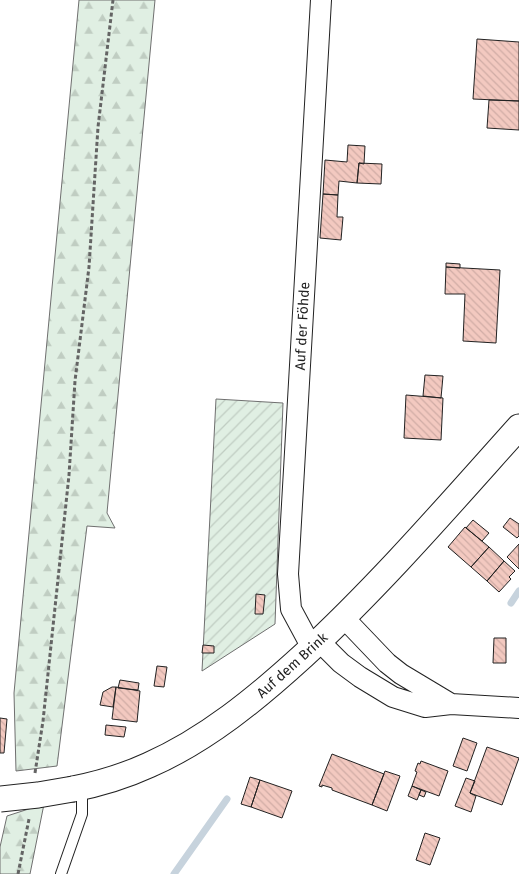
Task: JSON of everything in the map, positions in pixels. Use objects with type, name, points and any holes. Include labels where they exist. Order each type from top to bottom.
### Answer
[{"type":"street","name":"Auf der Föhde","points":[[321,0],[288,574],[291,609],[316,644],[360,677],[393,697],[425,706],[451,704],[519,708]]},
{"type":"street","name":"Auf dem Brink","points":[[0,799],[77,788],[150,765],[204,734],[265,691],[344,618],[385,576],[519,427]]},
{"type":"street","points":[[344,618],[387,663],[401,674],[451,704]]},
{"type":"lane","points":[[61,874],[82,814],[77,788]]},
{"type":"path","points":[[34,781],[43,720],[69,475],[75,381],[89,267],[98,127],[113,0]]},
{"type":"path","points":[[18,874],[29,816]]},
{"type":"green space","points":[[79,0],[155,0],[107,513],[115,528],[87,526],[57,766],[16,771],[14,693]]},
{"type":"green space","points":[[216,399],[283,403],[275,624],[202,671]]},
{"type":"green space","points":[[44,804],[30,874],[0,874],[0,847],[7,816]]},
{"type":"building","points":[[477,39],[519,42],[519,101],[473,99]]},
{"type":"building","points":[[489,100],[519,101],[519,130],[487,128]]},
{"type":"building","points":[[348,145],[365,146],[364,164],[359,163],[357,183],[339,181],[338,195],[323,194],[325,160],[347,162]]},
{"type":"building","points":[[359,163],[382,164],[381,184],[357,183]]},
{"type":"building","points":[[323,194],[338,195],[337,217],[343,217],[341,240],[320,238]]},
{"type":"building","points":[[446,263],[460,264],[460,268],[446,267]]},
{"type":"building","points":[[446,267],[500,270],[496,343],[463,341],[465,294],[445,294]]},
{"type":"building","points":[[425,375],[443,376],[441,398],[423,396]]},
{"type":"building","points":[[406,395],[443,398],[441,440],[404,438]]},
{"type":"building","points":[[510,518],[519,524],[519,536],[517,538],[503,527]]},
{"type":"building","points":[[473,520],[489,533],[482,541],[466,528]]},
{"type":"building","points":[[465,527],[489,547],[471,567],[448,547]]},
{"type":"building","points":[[519,544],[519,569],[507,557]]},
{"type":"building","points":[[489,547],[504,561],[487,581],[471,567]]},
{"type":"building","points":[[504,561],[515,571],[509,577],[511,579],[499,592],[487,581]]},
{"type":"building","points":[[256,594],[265,595],[263,614],[255,614]]},
{"type":"building","points":[[494,638],[506,638],[506,663],[493,663]]},
{"type":"building","points":[[203,645],[214,646],[214,653],[202,653]]},
{"type":"building","points":[[157,666],[167,667],[164,687],[154,686]]},
{"type":"building","points":[[120,680],[139,683],[138,690],[118,688]]},
{"type":"building","points":[[116,687],[113,707],[100,705],[103,692]]},
{"type":"building","points":[[116,687],[140,691],[137,722],[112,719]]},
{"type":"building","points":[[0,718],[7,719],[4,753],[0,753]]},
{"type":"building","points":[[106,725],[126,727],[124,737],[105,735]]},
{"type":"building","points":[[463,738],[477,743],[467,771],[453,766]]},
{"type":"building","points":[[487,747],[519,758],[502,805],[470,793]]},
{"type":"building","points":[[332,754],[384,774],[372,805],[332,790],[332,788],[319,786]]},
{"type":"building","points":[[421,761],[448,771],[439,796],[412,786],[417,772],[415,771],[418,763],[420,764]]},
{"type":"building","points":[[385,771],[400,776],[387,811],[372,805]]},
{"type":"building","points":[[250,777],[260,780],[251,807],[241,804]]},
{"type":"building","points":[[466,778],[475,781],[470,793],[476,796],[471,812],[455,806]]},
{"type":"building","points":[[260,780],[292,791],[282,818],[251,807]]},
{"type":"building","points":[[412,786],[421,790],[417,800],[408,796]]},
{"type":"building","points":[[421,790],[426,792],[424,797],[419,795]]},
{"type":"building","points":[[425,833],[440,838],[430,865],[416,860]]},
{"type":"waterway","points":[[511,603],[519,591]]},
{"type":"waterway","points":[[174,874],[227,799]]}]
